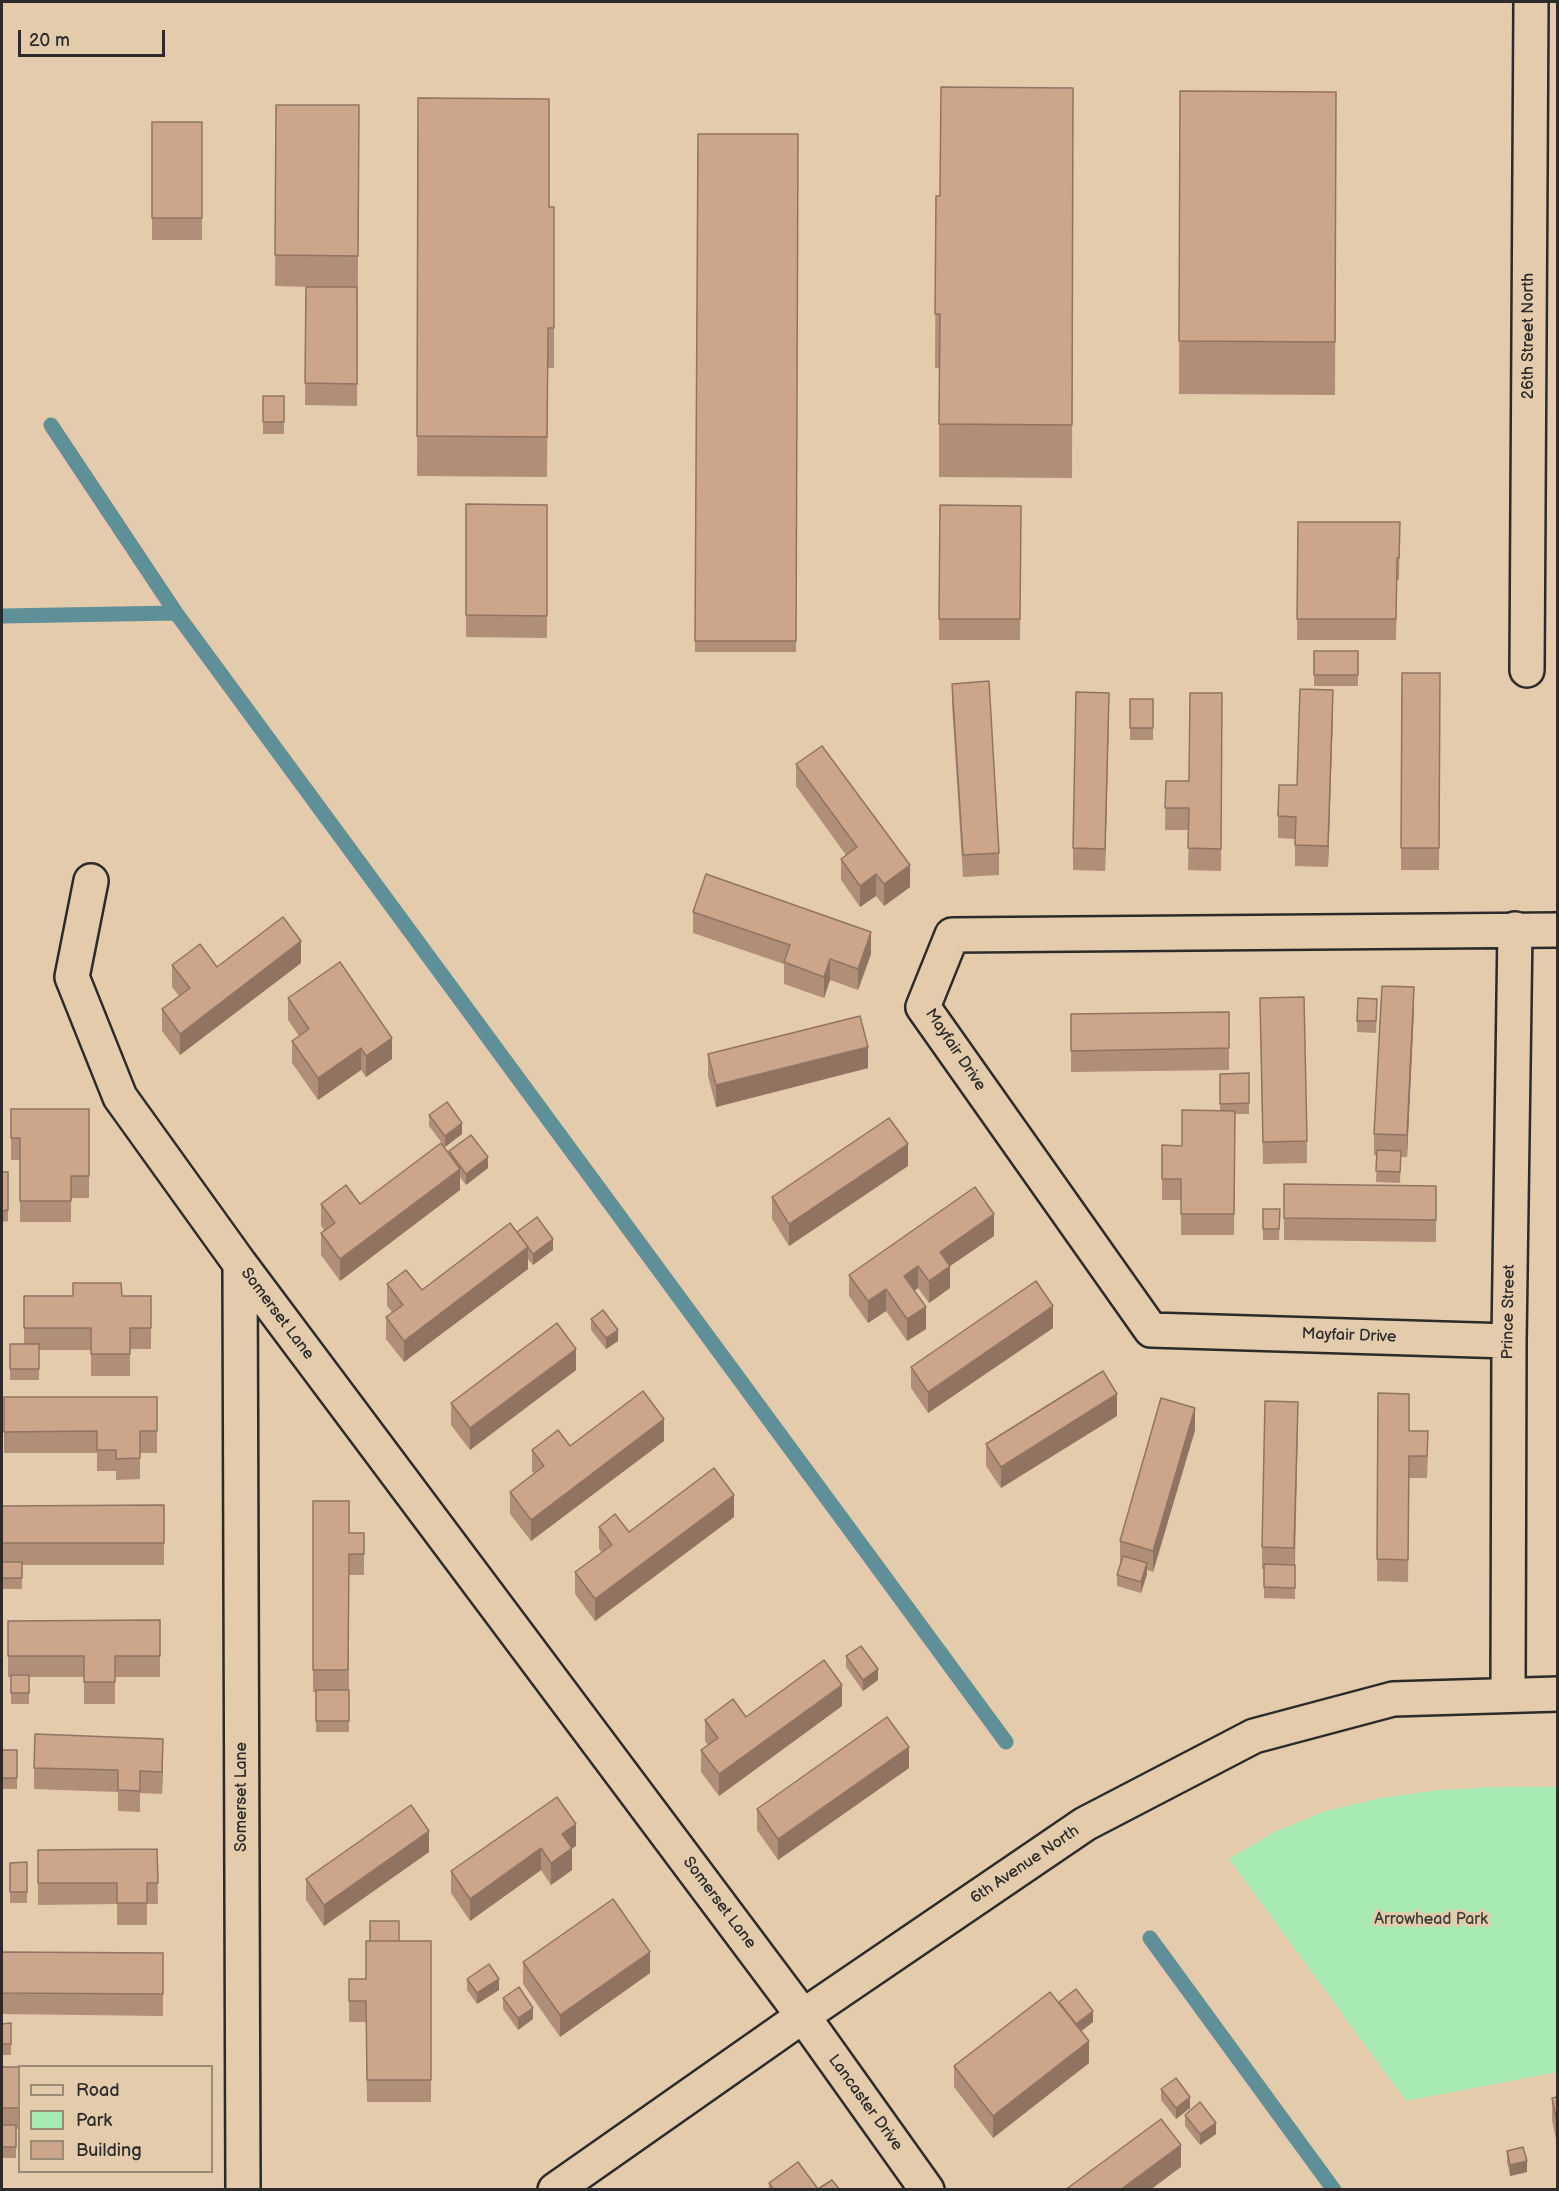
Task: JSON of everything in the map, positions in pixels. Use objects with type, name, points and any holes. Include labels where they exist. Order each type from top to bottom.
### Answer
[{"type":"street","name":"26th Street North","points":[[1527,670],[1531,2]]},
{"type":"street","points":[[91,881],[72,977],[120,1097],[240,1264]]},
{"type":"street","name":"Prince Street","points":[[1508,1694],[1509,1341],[1515,929]]},
{"type":"street","name":"Mayfair Drive","points":[[1509,1341],[1150,1330],[923,1007],[952,935],[1557,930]]},
{"type":"street","name":"Somerset Lane","points":[[240,1264],[803,2016]]},
{"type":"street","name":"Somerset Lane","points":[[240,1264],[243,2190]]},
{"type":"street","name":"6th Avenue North","points":[[555,2190],[803,2016],[1085,1824],[1254,1736],[1393,1699],[1557,1694]]},
{"type":"street","name":"Lancaster Drive","points":[[803,2016],[927,2190]]},
{"type":"green space","name":"Arrowhead Park","points":[[1557,1787],[1557,2072],[1406,2101],[1229,1859],[1276,1831],[1326,1811],[1381,1798],[1440,1790]]},
{"type":"building","points":[[941,87],[1073,88],[1072,425],[939,424],[940,314],[935,314],[936,196],[940,196]]},
{"type":"building","points":[[1180,91],[1336,92],[1335,342],[1179,341]]},
{"type":"building","points":[[418,98],[549,99],[549,207],[554,207],[554,328],[548,328],[547,437],[417,436]]},
{"type":"building","points":[[276,105],[359,105],[358,256],[275,255]]},
{"type":"building","points":[[152,122],[202,122],[202,218],[152,218]]},
{"type":"building","points":[[698,134],[798,134],[796,641],[695,641]]},
{"type":"building","points":[[306,287],[357,287],[357,384],[305,383]]},
{"type":"building","points":[[263,396],[284,396],[284,422],[263,422]]},
{"type":"building","points":[[466,504],[547,505],[547,616],[466,615]]},
{"type":"building","points":[[940,505],[1021,506],[1020,619],[939,619]]},
{"type":"building","points":[[1298,522],[1400,522],[1396,619],[1297,619]]},
{"type":"building","points":[[1314,651],[1358,651],[1358,675],[1314,675]]},
{"type":"building","points":[[1402,673],[1440,673],[1439,848],[1401,848]]},
{"type":"building","points":[[989,681],[999,853],[963,855],[952,684]]},
{"type":"building","points":[[1300,689],[1333,690],[1328,846],[1295,845],[1296,817],[1278,816],[1279,785],[1297,785]]},
{"type":"building","points":[[1076,692],[1109,693],[1105,849],[1073,848]]},
{"type":"building","points":[[1190,693],[1222,693],[1221,849],[1188,848],[1189,808],[1165,808],[1166,781],[1189,781]]},
{"type":"building","points":[[1130,699],[1153,699],[1153,728],[1130,728]]},
{"type":"building","points":[[822,746],[910,865],[884,884],[876,874],[860,886],[841,859],[857,847],[796,764]]},
{"type":"building","points":[[706,874],[871,932],[858,969],[830,959],[824,977],[784,962],[790,945],[693,912]]},
{"type":"building","points":[[283,917],[301,941],[180,1034],[162,1009],[190,988],[172,965],[200,944],[217,967]]},
{"type":"building","points":[[340,962],[392,1038],[366,1056],[361,1048],[318,1078],[292,1041],[309,1029],[288,998]]},
{"type":"building","points":[[1382,986],[1414,987],[1407,1135],[1374,1134]]},
{"type":"building","points":[[1304,997],[1307,1141],[1263,1142],[1260,998]]},
{"type":"building","points":[[1358,998],[1377,999],[1376,1021],[1357,1021]]},
{"type":"building","points":[[1229,1012],[1229,1048],[1071,1051],[1071,1014]]},
{"type":"building","points":[[860,1016],[868,1047],[716,1085],[708,1054]]},
{"type":"building","points":[[1249,1073],[1249,1103],[1220,1104],[1220,1074]]},
{"type":"building","points":[[447,1102],[462,1123],[445,1136],[429,1115]]},
{"type":"building","points":[[11,1109],[89,1109],[89,1176],[71,1176],[71,1201],[20,1201],[20,1138],[11,1138]]},
{"type":"building","points":[[1182,1110],[1235,1111],[1234,1214],[1181,1214],[1181,1179],[1162,1179],[1162,1145],[1182,1146]]},
{"type":"building","points":[[889,1118],[908,1144],[789,1224],[772,1197]]},
{"type":"building","points":[[471,1135],[488,1157],[466,1174],[449,1151]]},
{"type":"building","points":[[441,1143],[460,1169],[340,1259],[321,1233],[335,1223],[321,1204],[346,1185],[360,1204]]},
{"type":"building","points":[[1377,1150],[1401,1151],[1400,1172],[1376,1171]]},
{"type":"building","points":[[2,1172],[8,1172],[8,1210],[2,1211]]},
{"type":"building","points":[[1284,1184],[1436,1186],[1436,1220],[1284,1218]]},
{"type":"building","points":[[975,1187],[994,1214],[940,1252],[950,1266],[929,1281],[918,1266],[904,1276],[926,1307],[907,1319],[886,1289],[868,1301],[849,1275]]},
{"type":"building","points":[[1263,1209],[1280,1209],[1279,1229],[1263,1229]]},
{"type":"building","points":[[537,1217],[553,1239],[533,1254],[517,1232]]},
{"type":"building","points":[[510,1223],[528,1247],[404,1341],[386,1317],[403,1305],[387,1284],[406,1270],[422,1290]]},
{"type":"building","points":[[1036,1281],[1053,1306],[928,1392],[911,1367]]},
{"type":"building","points":[[73,1283],[121,1283],[122,1296],[151,1296],[151,1328],[130,1328],[130,1354],[91,1354],[91,1328],[24,1328],[24,1296],[73,1296]]},
{"type":"building","points":[[603,1310],[618,1330],[606,1338],[591,1319]]},
{"type":"building","points":[[557,1323],[576,1349],[470,1428],[451,1403]]},
{"type":"building","points":[[10,1344],[39,1344],[39,1369],[10,1369]]},
{"type":"building","points":[[1103,1371],[1117,1394],[1001,1467],[986,1444]]},
{"type":"building","points":[[643,1391],[664,1419],[531,1520],[510,1492],[544,1466],[532,1450],[558,1430],[570,1446]]},
{"type":"building","points":[[1378,1393],[1409,1394],[1409,1431],[1428,1431],[1427,1456],[1409,1456],[1408,1560],[1377,1559]]},
{"type":"building","points":[[4,1397],[157,1397],[157,1431],[140,1431],[140,1458],[116,1459],[116,1450],[97,1450],[97,1431],[4,1432]]},
{"type":"building","points":[[1161,1398],[1195,1408],[1153,1551],[1120,1541]]},
{"type":"building","points":[[1265,1401],[1298,1402],[1294,1548],[1262,1547]]},
{"type":"building","points":[[714,1468],[734,1495],[595,1599],[575,1572],[612,1545],[599,1527],[615,1514],[629,1532]]},
{"type":"building","points":[[313,1501],[349,1501],[349,1533],[364,1533],[364,1554],[349,1554],[348,1670],[313,1670]]},
{"type":"building","points":[[164,1505],[164,1543],[2,1543],[2,1506]]},
{"type":"building","points":[[1123,1556],[1147,1563],[1141,1582],[1117,1575]]},
{"type":"building","points":[[2,1562],[22,1562],[22,1578],[2,1578]]},
{"type":"building","points":[[1264,1564],[1295,1565],[1295,1588],[1264,1587]]},
{"type":"building","points":[[160,1620],[160,1656],[115,1656],[115,1682],[84,1682],[84,1656],[8,1656],[8,1621]]},
{"type":"building","points":[[861,1646],[878,1669],[863,1680],[846,1656]]},
{"type":"building","points":[[824,1660],[842,1685],[719,1774],[701,1750],[718,1738],[705,1720],[733,1699],[746,1717]]},
{"type":"building","points":[[11,1675],[29,1675],[29,1693],[11,1693]]},
{"type":"building","points":[[316,1690],[349,1690],[349,1721],[316,1721]]},
{"type":"building","points":[[887,1717],[909,1747],[778,1839],[757,1809]]},
{"type":"building","points":[[35,1734],[163,1739],[162,1772],[140,1771],[140,1791],[118,1790],[118,1770],[34,1768]]},
{"type":"building","points":[[2,1750],[17,1750],[17,1778],[2,1778]]},
{"type":"building","points":[[557,1797],[576,1824],[562,1834],[572,1848],[551,1863],[541,1848],[470,1899],[451,1871]]},
{"type":"building","points":[[411,1805],[429,1831],[324,1905],[306,1879]]},
{"type":"building","points":[[157,1849],[158,1883],[147,1883],[147,1903],[117,1903],[117,1883],[38,1883],[38,1850]]},
{"type":"building","points":[[27,1862],[27,1892],[10,1892],[10,1863]]},
{"type":"building","points":[[613,1899],[650,1952],[560,2015],[523,1962]]},
{"type":"building","points":[[370,1921],[399,1921],[399,1941],[370,1941]]},
{"type":"building","points":[[366,1941],[431,1941],[431,2080],[367,2080],[366,2001],[349,2001],[349,1979],[366,1979]]},
{"type":"building","points":[[2,1952],[163,1953],[163,1994],[2,1993]]},
{"type":"building","points":[[489,1964],[499,1979],[477,1993],[467,1979]]},
{"type":"building","points":[[519,1987],[533,2008],[518,2018],[503,1998]]},
{"type":"building","points":[[1076,1989],[1093,2011],[1076,2024],[1059,2002]]},
{"type":"building","points":[[1050,1992],[1089,2041],[993,2116],[954,2066]]},
{"type":"building","points":[[11,2023],[11,2044],[2,2044],[2,2024]]},
{"type":"building","points":[[2,2067],[18,2067],[18,2108],[2,2108]]},
{"type":"building","points":[[1176,2078],[1190,2097],[1176,2108],[1161,2089]]},
{"type":"building","points":[[1557,2097],[1557,2122],[1552,2098]]},
{"type":"building","points":[[1200,2102],[1216,2123],[1200,2134],[1185,2115]]},
{"type":"building","points":[[1161,2119],[1181,2145],[1120,2190],[1065,2190]]},
{"type":"building","points":[[2,2125],[16,2125],[16,2147],[2,2147]]},
{"type":"building","points":[[1523,2147],[1527,2161],[1510,2165],[1507,2151]]},
{"type":"building","points":[[798,2162],[818,2189],[832,2180],[840,2190],[774,2190],[769,2183]]},
{"type":"waterway","points":[[51,425],[176,613],[1006,1742]]},
{"type":"waterway","points":[[2,616],[176,613]]},
{"type":"waterway","points":[[1150,1938],[1334,2190]]}]
